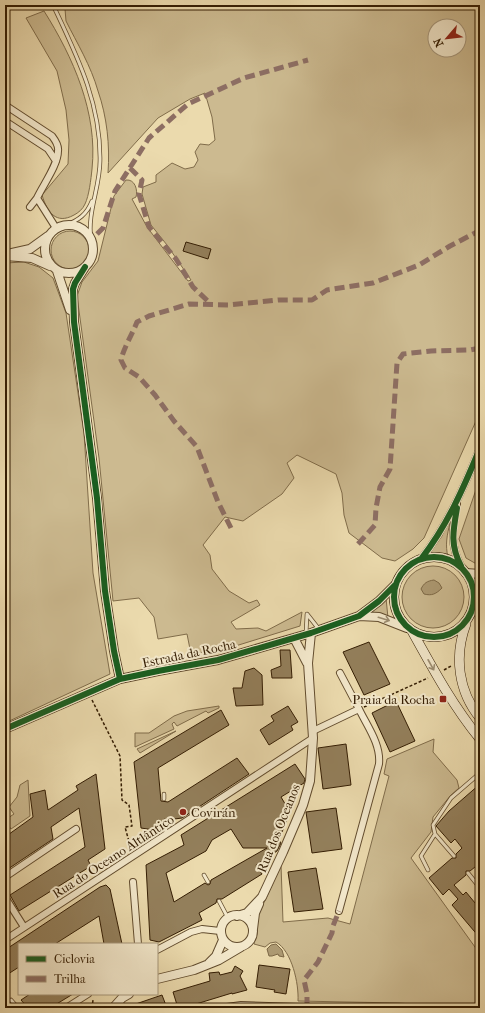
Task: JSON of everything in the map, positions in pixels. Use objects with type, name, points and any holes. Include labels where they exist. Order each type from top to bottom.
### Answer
[{"type":"main road","points":[[480,718],[472,708],[464,692],[459,671],[462,634],[475,596],[471,580],[463,570],[446,558],[438,557],[421,559],[406,567],[401,574],[395,585],[393,598],[394,606],[397,614],[410,630],[459,711],[480,739]]},
{"type":"main road","points":[[410,630],[427,637],[442,637],[456,631],[469,617]]},
{"type":"street","points":[[5,104],[52,136],[57,143],[58,150],[56,161],[37,198],[30,208]]},
{"type":"street","points":[[5,121],[48,149],[56,161]]},
{"type":"street","points":[[37,198],[56,228]]},
{"type":"street","points":[[5,255],[30,248],[49,235],[56,228],[66,225],[80,228],[91,239],[93,249],[91,259],[75,283],[74,322],[97,498],[105,591],[114,651],[120,679]]},
{"type":"street","points":[[49,235],[45,245],[45,255],[47,260],[55,269],[66,294],[74,322]]},
{"type":"street","points":[[5,255],[32,258],[46,263],[62,273],[72,274],[85,267]]},
{"type":"street","points":[[421,559],[437,538],[458,498],[480,448]]},
{"type":"street","points":[[458,498],[452,539],[454,549],[463,570],[480,574]]},
{"type":"street","name":"Estrada da Rocha","points":[[5,729],[120,679],[218,660],[308,634],[359,616],[379,601],[395,585]]},
{"type":"street","points":[[469,617],[480,604]]},
{"type":"street","name":"Estrada da Rocha","points":[[359,616],[379,617],[410,630]]},
{"type":"street","points":[[308,634],[308,663]]},
{"type":"street","points":[[294,638],[308,663]]},
{"type":"street","name":"Rua dos Oceanos","points":[[237,916],[247,913],[262,897],[305,799],[310,781],[313,734],[308,663]]},
{"type":"street","points":[[339,911],[380,756],[379,750],[340,673]]},
{"type":"street","name":"Rua do Oceano Altlântico","points":[[5,940],[133,855],[185,823],[313,734],[359,709]]},
{"type":"street","points":[[5,877],[76,829]]},
{"type":"street","points":[[133,882],[138,943]]},
{"type":"street","points":[[5,897],[24,927]]},
{"type":"street","points":[[158,979],[194,970],[218,960],[244,945],[249,941],[252,932],[254,913],[262,897]]},
{"type":"street","points":[[244,945],[235,947],[228,945],[223,940],[220,931],[223,923],[228,918],[237,916],[246,919],[250,923],[252,932]]},
{"type":"street","points":[[158,949],[191,932],[202,930],[220,931]]},
{"type":"street","points":[[208,964],[216,956],[223,940]]},
{"type":"street","points":[[66,1008],[86,995]]},
{"type":"street","points":[[113,1008],[122,998],[127,995]]},
{"type":"street","points":[[220,1008],[241,1005],[326,1008]]},
{"type":"lane","points":[[53,5],[81,64],[94,103],[99,132],[100,162],[90,226],[91,239]]},
{"type":"lane","points":[[66,225],[78,219],[87,212],[95,195]]},
{"type":"lane","points":[[308,634],[307,614],[319,630]]},
{"type":"lane","points":[[454,856],[435,834],[434,825],[451,798],[480,773]]},
{"type":"lane","points":[[164,794],[164,799]]},
{"type":"lane","points":[[165,822],[166,834]]},
{"type":"lane","points":[[428,870],[421,856],[435,834]]},
{"type":"lane","points":[[468,873],[480,888]]},
{"type":"lane","points":[[204,875],[208,882]]},
{"type":"lane","points":[[218,901],[228,918]]},
{"type":"lane","points":[[11,1000],[18,1008]]},
{"type":"path","points":[[359,709],[436,675],[459,660]]},
{"type":"path","points":[[88,693],[120,756],[122,800],[129,806],[132,826],[125,828],[133,855]]},
{"type":"path","points":[[92,1008],[93,995]]},
{"type":"shaded area","points":[[73,5],[480,5],[480,412],[424,538],[413,549],[395,561],[382,558],[349,533],[344,515],[342,493],[336,474],[297,455],[287,463],[294,478],[282,494],[243,521],[225,517],[203,545],[210,555],[212,569],[229,591],[249,603],[257,600],[260,605],[231,622],[236,629],[258,628],[266,631],[302,612],[300,626],[229,648],[191,654],[187,634],[158,639],[154,617],[139,598],[113,601],[99,458],[77,296],[82,282],[98,261],[114,196],[126,180],[134,183],[137,191],[136,197],[132,199],[147,227],[188,281],[191,280],[151,225],[142,194],[143,187],[156,182],[156,175],[172,163],[185,169],[194,167],[198,160],[195,152],[200,144],[209,145],[215,140],[212,117],[205,93],[190,99],[158,118],[108,173],[109,152],[104,111],[92,73],[66,21],[65,9],[68,6]]},
{"type":"shaded area","points":[[44,11],[74,66],[87,107],[91,127],[93,148],[90,187],[83,208],[68,218],[57,218],[53,215],[47,207],[42,195],[68,164],[69,140],[66,110],[57,71],[26,18]]},
{"type":"shaded area","points":[[66,231],[74,231],[84,236],[88,243],[88,257],[84,264],[74,269],[66,269],[56,264],[54,261],[51,254],[51,246],[56,236],[59,234]]},
{"type":"shaded area","points":[[24,262],[39,267],[53,278],[66,313],[84,433],[93,573],[110,674],[5,723],[5,263]]},
{"type":"shaded area","points":[[480,478],[480,566],[466,558],[459,539]]},
{"type":"shaded area","points":[[447,522],[450,523],[447,540],[448,557],[429,554],[442,536]]},
{"type":"shaded area","points":[[427,566],[439,566],[455,575],[462,585],[464,597],[462,609],[455,619],[439,628],[427,628],[416,623],[407,614],[402,603],[402,591],[407,580],[416,571]]},
{"type":"shaded area","points":[[434,580],[439,583],[442,588],[434,594],[424,594],[421,589],[423,585]]},
{"type":"shaded area","points":[[386,598],[388,618],[367,614]]},
{"type":"shaded area","points":[[219,706],[219,708],[208,713],[206,711],[177,726],[174,722],[172,724],[174,729],[135,747],[135,733],[149,733],[174,716],[187,711]]},
{"type":"shaded area","points":[[176,731],[140,753],[137,749]]},
{"type":"shaded area","points":[[434,739],[433,752],[457,780],[459,788],[451,795],[433,817],[431,832],[411,858],[480,954],[480,1008],[452,1008],[446,1006],[398,1003],[298,1001],[296,977],[290,960],[282,946],[276,942],[270,943],[265,947],[254,944],[258,916],[281,865],[283,922],[328,918],[350,924],[389,776],[384,774],[387,759]]},
{"type":"shaded area","points":[[28,780],[30,816],[11,829],[5,820],[14,814],[9,807],[17,797],[20,785]]},
{"type":"shaded area","points":[[276,944],[282,950],[284,957],[279,956],[278,954],[269,956],[267,949],[271,945]]},
{"type":"building","points":[[186,242],[211,249],[208,259],[183,251]]},
{"type":"building","points":[[369,642],[390,684],[364,695],[343,652]]},
{"type":"building","points":[[280,650],[290,650],[292,678],[272,678],[271,670],[281,666]]},
{"type":"building","points":[[254,668],[262,675],[263,705],[236,706],[233,688],[242,688],[245,671]]},
{"type":"building","points":[[396,701],[415,741],[390,752],[372,713]]},
{"type":"building","points":[[288,706],[298,722],[291,726],[293,730],[269,745],[260,730],[274,721],[271,716]]},
{"type":"building","points":[[221,710],[229,725],[158,768],[161,801],[168,802],[237,758],[249,774],[182,818],[164,819],[162,824],[154,830],[141,828],[134,762]]},
{"type":"building","points":[[346,744],[351,785],[323,789],[318,748]]},
{"type":"building","points":[[295,764],[305,779],[304,783],[281,797],[290,812],[282,832],[276,836],[281,843],[277,851],[256,865],[262,874],[222,899],[217,899],[216,903],[199,913],[202,920],[159,942],[150,940],[146,865],[184,845],[181,835]],"holes":[[[231,829],[243,848],[267,848],[211,880],[210,884],[208,885],[205,883],[174,902],[166,873],[206,851],[212,840]]]},
{"type":"building","points":[[96,774],[105,849],[88,860],[91,866],[19,911],[10,895],[85,847],[79,808],[51,827],[53,839],[5,871],[5,837],[33,817],[30,794],[45,790],[48,810],[78,790],[76,786]]},
{"type":"building","points":[[480,784],[480,863],[470,871],[466,871],[466,875],[454,885],[463,895],[466,892],[480,909],[480,938],[452,905],[458,899],[449,889],[443,895],[429,878],[452,858],[456,858],[456,854],[462,848],[455,839],[451,843],[436,826],[449,811]]},
{"type":"building","points":[[336,808],[342,849],[312,853],[306,812]]},
{"type":"building","points":[[316,868],[323,909],[294,912],[288,872]]},
{"type":"building","points":[[106,885],[110,889],[122,943],[104,943],[99,916],[57,943],[18,943],[18,968],[5,976],[5,950],[100,887]]},
{"type":"building","points":[[259,965],[290,969],[286,994],[274,992],[275,990],[256,987]]},
{"type":"building","points":[[235,966],[243,971],[240,976],[247,990],[183,1008],[178,1008],[173,992],[210,981],[209,973],[219,972],[220,975],[232,972]]},
{"type":"building","points":[[28,995],[71,995],[50,1008],[28,1008],[21,1000]]},
{"type":"building","points":[[162,995],[167,1008],[127,1008],[127,1007]]},
{"type":"marked path","points":[[97,234],[103,228],[115,191],[149,138],[188,104],[244,78],[308,60]]},
{"type":"marked path","points":[[130,168],[142,180],[139,194],[149,227],[176,259],[193,287],[211,304]]},
{"type":"marked path","points":[[231,528],[218,502],[197,447],[174,421],[155,395],[139,377],[125,368],[121,360],[137,322],[149,316],[189,304],[228,305],[278,300],[312,300],[327,290],[373,283],[419,265],[450,246],[477,232],[480,233]]},
{"type":"marked path","points":[[358,544],[375,525],[376,508],[380,487],[390,469],[397,363],[403,354],[431,351],[470,350],[480,348]]},
{"type":"marked path","points":[[307,1007],[307,994],[304,980],[318,962],[332,933],[339,911]]},
{"type":"cycle path","points":[[85,267],[73,289],[74,322],[97,498],[105,591],[114,651],[120,679]]},
{"type":"cycle path","points":[[421,559],[447,520],[480,448]]},
{"type":"cycle path","points":[[457,508],[453,538],[455,551],[461,566]]},
{"type":"cycle path","points":[[426,557],[442,557],[463,568],[474,589],[474,597],[474,605],[463,626],[442,637],[426,637],[412,631],[405,626],[400,619],[394,605],[394,589],[400,575],[405,568],[412,563],[426,557]]},
{"type":"cycle path","points":[[5,729],[120,679],[218,660],[311,633],[359,616],[379,601],[395,585]]},
{"type":"place","name":"Praia da Rocha","points":[[443,699]]},
{"type":"place","name":"Covirán","points":[[183,812]]}]
